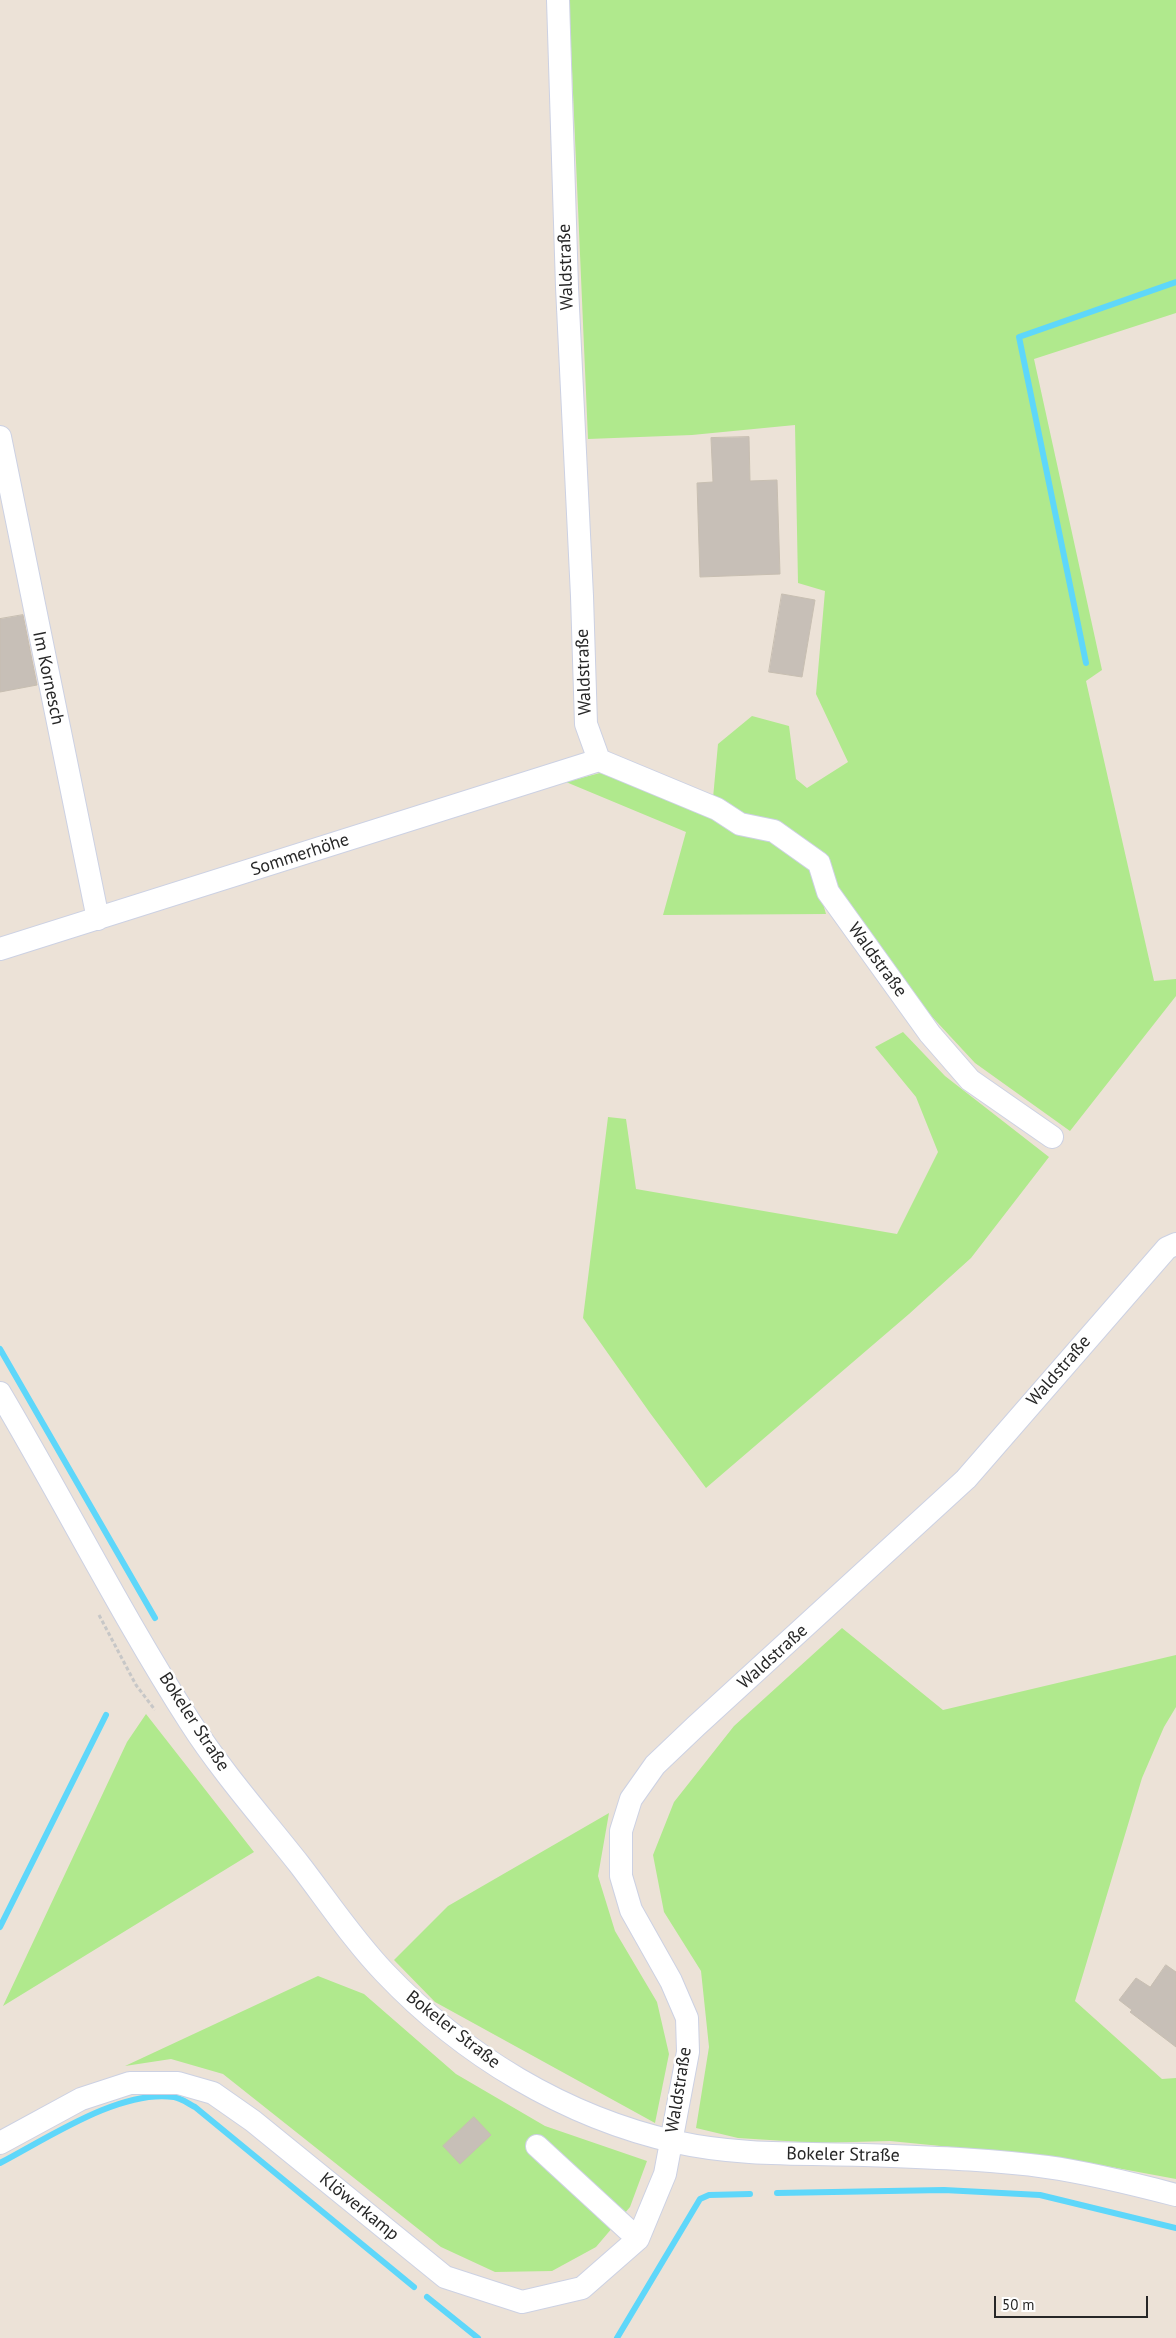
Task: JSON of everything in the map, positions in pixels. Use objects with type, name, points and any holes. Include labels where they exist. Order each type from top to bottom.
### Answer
[{"type":"street","name":"Waldstraße","points":[[558,0],[567,287],[582,596],[586,724],[599,760],[718,809],[740,824],[774,831],[819,863],[828,892],[930,1034],[970,1080],[1052,1137]]},
{"type":"street","name":"Im Kornesch","points":[[0,436],[98,919]]},
{"type":"street","name":"Sommerhöhe","points":[[0,949],[599,760]]},
{"type":"street","name":"Waldstraße","points":[[669,2149],[688,2052],[687,2018],[671,1981],[631,1910],[620,1876],[622,1832],[631,1799],[655,1765],[966,1479],[1167,1248],[1176,1244]]},
{"type":"street","name":"Bokeler Straße","points":[[0,1393],[191,1723],[219,1762],[382,1970],[426,2013],[471,2049],[508,2074],[552,2097],[669,2149],[747,2153],[889,2156],[1032,2165],[1050,2167],[1176,2195]]},
{"type":"street","name":"Klöwerkamp","points":[[0,2143],[81,2099],[130,2083],[178,2083],[213,2093],[253,2121],[445,2276],[522,2302],[582,2288],[638,2239],[665,2174],[669,2149]]},
{"type":"street","points":[[536,2146],[638,2239]]},
{"type":"green space","points":[[569,0],[1176,0],[1176,313],[1034,359],[1102,670],[1086,681],[1154,981],[1176,979],[1176,996],[1070,1131],[975,1063],[923,1007],[838,889],[745,817],[713,798],[718,744],[752,716],[789,726],[796,779],[807,788],[848,762],[816,694],[825,591],[798,583],[795,425],[692,435],[588,439]]},
{"type":"green space","points":[[600,773],[714,815],[771,839],[813,869],[826,914],[663,915],[686,832],[566,782]]},
{"type":"green space","points":[[903,1032],[945,1076],[1049,1157],[971,1258],[909,1314],[706,1488],[583,1318],[608,1117],[626,1119],[636,1189],[897,1234],[938,1152],[916,1097],[875,1047]]},
{"type":"green space","points":[[842,1628],[943,1710],[1176,1655],[1176,1707],[1164,1727],[1142,1778],[1075,2001],[1162,2079],[1176,2078],[1176,2179],[1063,2158],[890,2141],[817,2143],[738,2138],[696,2128],[709,2047],[701,1971],[664,1912],[653,1855],[674,1802],[734,1726]]},
{"type":"green space","points":[[146,1714],[254,1852],[3,2006],[127,1742]]},
{"type":"green space","points":[[609,1813],[598,1876],[615,1931],[657,2002],[669,2054],[655,2123],[435,2002],[394,1960],[448,1906]]},
{"type":"green space","points":[[318,1976],[364,1994],[456,2074],[545,2126],[647,2161],[630,2207],[596,2247],[552,2271],[495,2272],[441,2247],[223,2074],[171,2059],[125,2066]]},
{"type":"building","points":[[749,437],[750,481],[777,480],[780,574],[700,577],[697,483],[713,482],[711,438]]},
{"type":"building","points":[[782,594],[815,600],[802,677],[769,672]]},
{"type":"building","points":[[23,615],[37,685],[0,692],[0,619]]},
{"type":"building","points":[[1166,1965],[1176,1972],[1176,2047],[1130,2012],[1132,2010],[1119,2000],[1136,1978],[1150,1987]]},
{"type":"building","points":[[474,2117],[491,2135],[460,2164],[443,2146]]},
{"type":"waterway","points":[[1086,663],[1019,337],[1176,282]]},
{"type":"waterway","points":[[0,1349],[155,1618]]},
{"type":"waterway","points":[[0,1927],[106,1715]]},
{"type":"waterway","points":[[0,2163],[62,2129],[108,2108],[131,2100],[174,2097],[195,2107],[414,2287]]},
{"type":"waterway","points":[[777,2193],[944,2190],[1040,2195],[1176,2228]]},
{"type":"waterway","points":[[617,2338],[700,2199],[709,2195],[750,2194]]},
{"type":"waterway","points":[[427,2297],[478,2338]]}]
